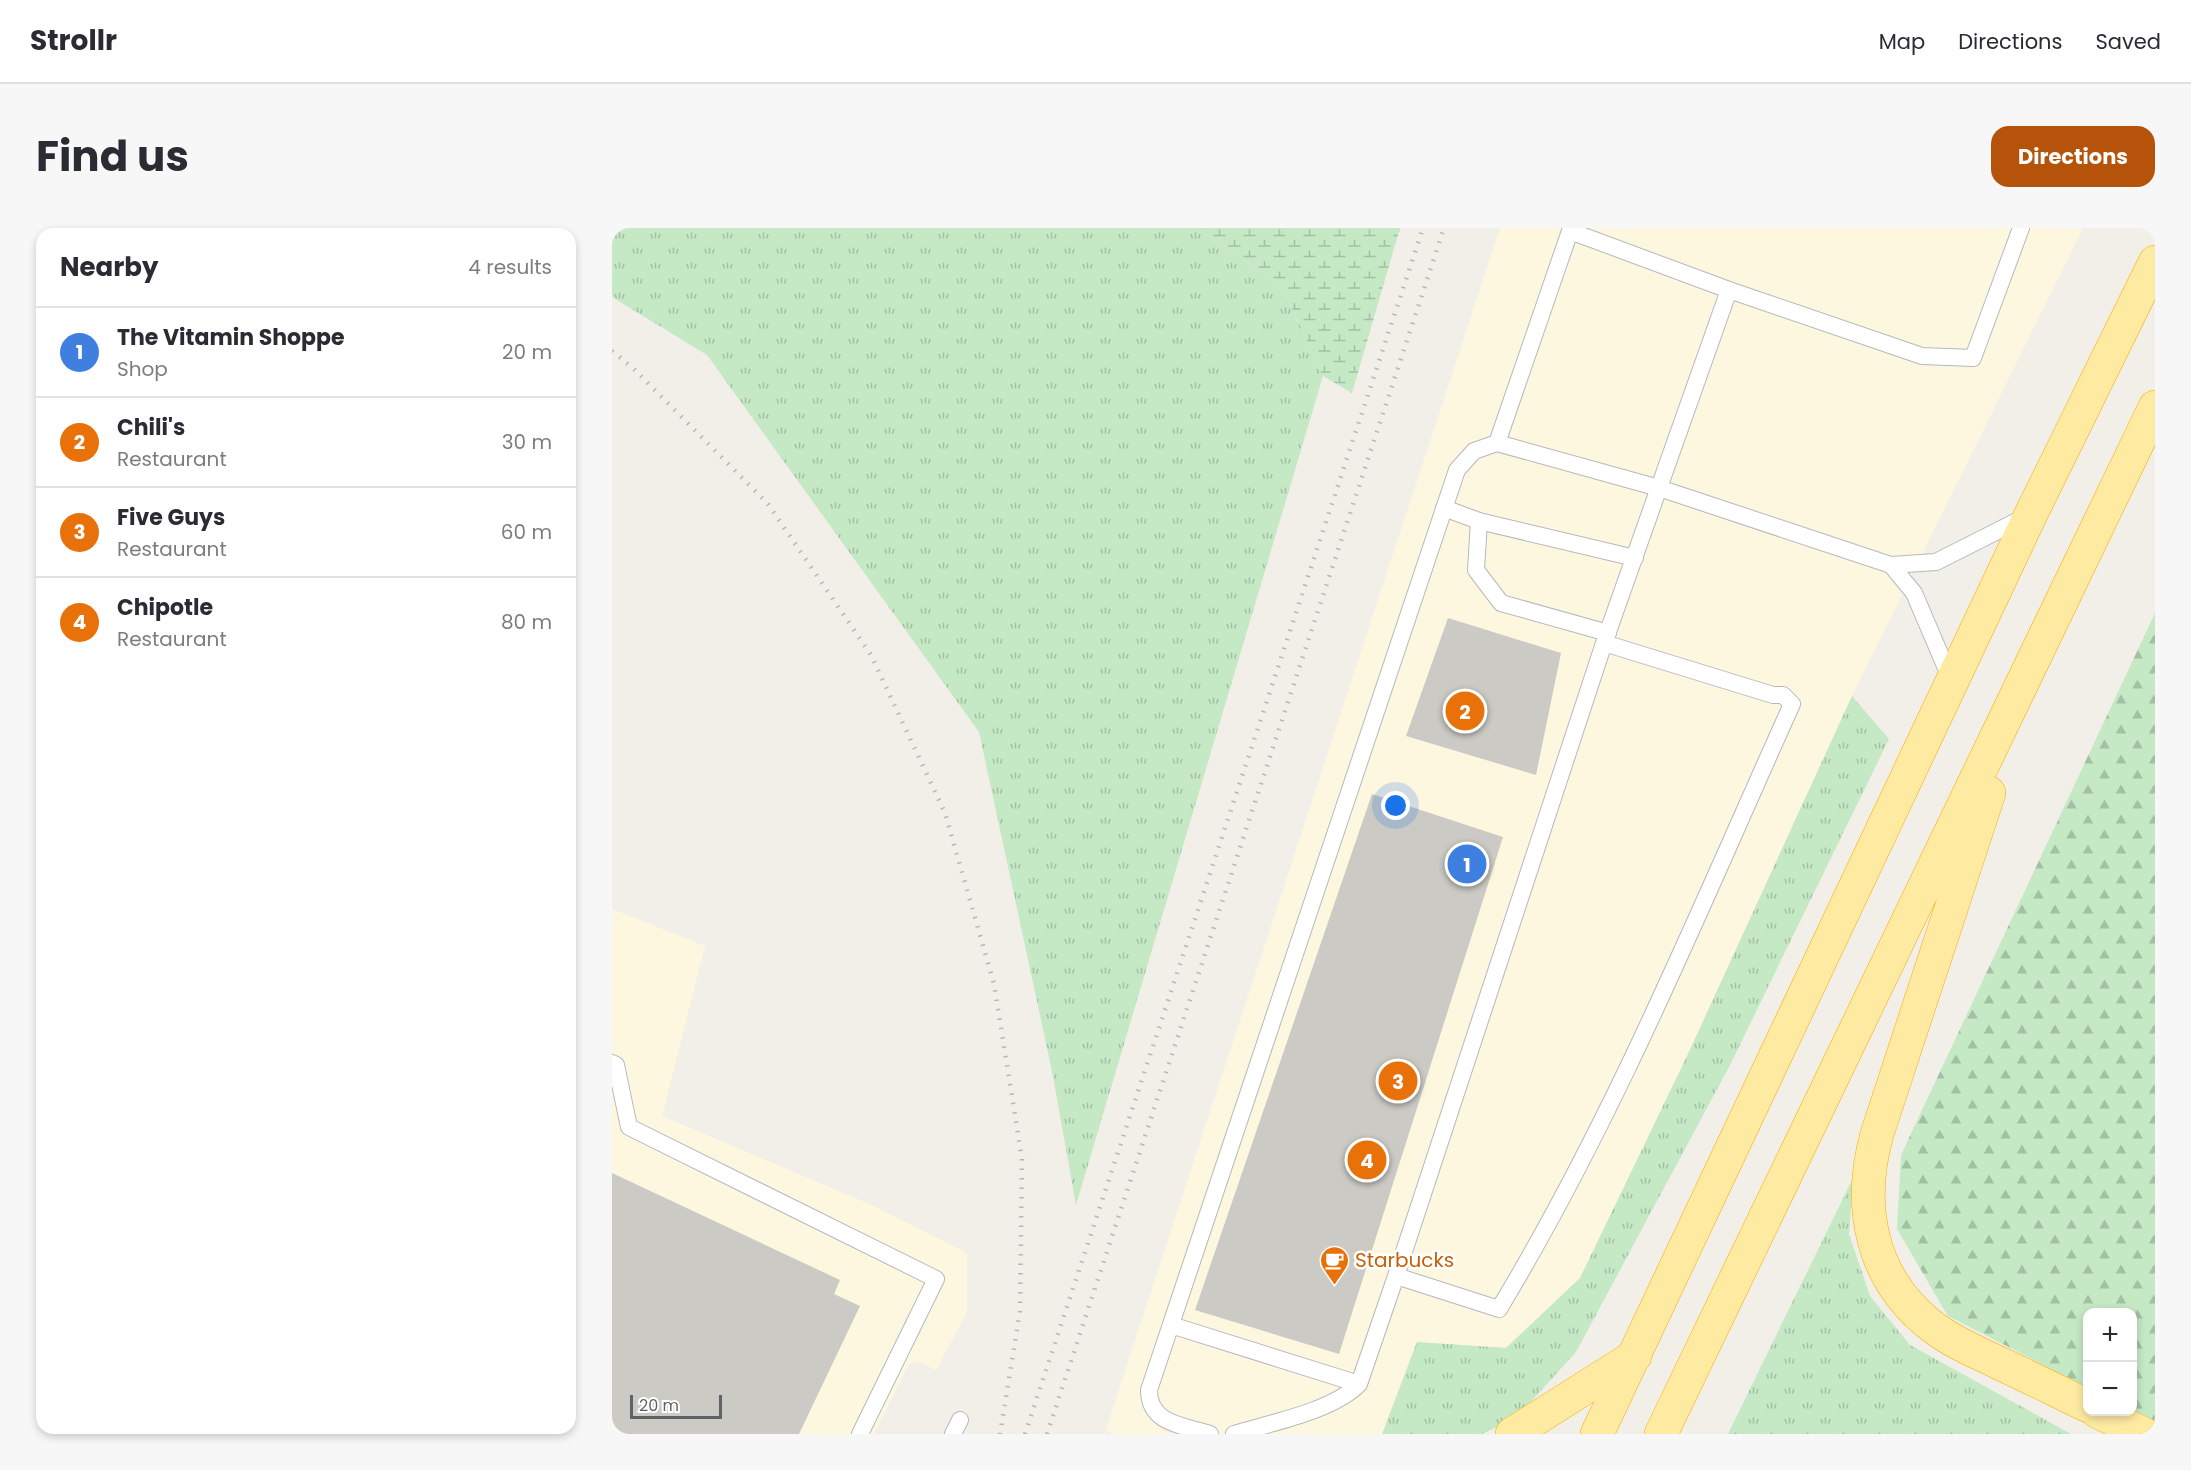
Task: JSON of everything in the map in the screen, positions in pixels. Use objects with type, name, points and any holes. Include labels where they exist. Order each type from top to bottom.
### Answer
[{"type":"highway","points":[[1597,1434],[2031,514],[2155,262]]},
{"type":"highway","points":[[1661,1434],[2155,406]]},
{"type":"highway","points":[[2030,668],[1877,1134],[1869,1160],[1866,1188],[1868,1215],[1874,1242],[1884,1268],[1896,1289],[1932,1326],[1953,1340],[2083,1404]]},
{"type":"highway","points":[[1512,1434],[1635,1356]]},
{"type":"highway","points":[[2106,1416],[2144,1434]]},
{"type":"lane","points":[[1497,443],[1570,230],[1729,290],[1922,356],[1973,358],[2021,228]]},
{"type":"lane","points":[[1234,1434],[1321,1406],[1349,1394],[1359,1384],[1606,638],[1729,290]]},
{"type":"lane","points":[[1210,1434],[1157,1416],[1149,1403],[1149,1390],[1456,471],[1474,451],[1497,443],[1659,488],[1891,565],[1936,562],[2031,514]]},
{"type":"lane","points":[[1444,508],[1479,521],[1635,558]]},
{"type":"lane","points":[[1396,1276],[1499,1309],[1562,1202],[1606,1115],[1792,704],[1784,695],[1773,695],[1501,603],[1476,570],[1479,521]]},
{"type":"lane","points":[[1891,565],[1914,593],[1952,683]]},
{"type":"lane","points":[[612,1062],[616,1065],[629,1127],[936,1279],[860,1434]]},
{"type":"lane","points":[[1171,1325],[1359,1384]]},
{"type":"shaded area","points":[[1500,228],[2083,228],[1852,696],[1688,1054],[1580,1278],[1506,1348],[1417,1342],[1382,1434],[1112,1434],[1106,1429]]},
{"type":"shaded area","points":[[612,909],[705,946],[662,1116],[874,1206],[967,1253],[967,1312],[936,1370],[918,1361],[909,1364],[874,1434],[612,1434]]},
{"type":"green space","points":[[612,228],[1196,228],[1281,284],[1323,376],[1076,1205],[1052,1071],[979,732],[707,355],[612,297]]},
{"type":"green space","points":[[1196,228],[1400,228],[1352,393],[1323,376],[1281,284]]},
{"type":"green space","points":[[2155,613],[2155,1424],[2137,1413],[2137,1308],[2083,1308],[2083,1385],[1948,1316],[1897,1229],[1901,1155]]},
{"type":"green space","points":[[1852,696],[1889,739],[1730,1065],[1576,1352],[1516,1418],[1482,1434],[1382,1434],[1417,1342],[1506,1348],[1580,1278],[1688,1054]]},
{"type":"green space","points":[[1853,1178],[1849,1234],[1870,1296],[1910,1345],[2071,1434],[1728,1434]]},
{"type":"building","points":[[1448,618],[1561,653],[1536,775],[1406,736]]},
{"type":"building","points":[[1372,794],[1503,837],[1339,1354],[1195,1310]]},
{"type":"building","points":[[612,1173],[840,1280],[834,1294],[860,1306],[799,1434],[612,1434]]},
{"type":"railway","points":[[1025,1434],[1423,228]]},
{"type":"railway","points":[[1047,1434],[1444,228]]},
{"type":"railway","points":[[612,351],[634,369],[768,504],[871,655],[945,813],[994,984],[1022,1159],[1020,1311],[1000,1434]]},
{"type":"place","name":"Chili's","points":[[1465,711]]},
{"type":"place","name":"The Vitamin Shoppe","points":[[1467,864]]},
{"type":"place","name":"Five Guys","points":[[1398,1081]]},
{"type":"place","name":"Chipotle","points":[[1367,1160]]},
{"type":"place","name":"Starbucks","points":[[1334,1286]]}]
